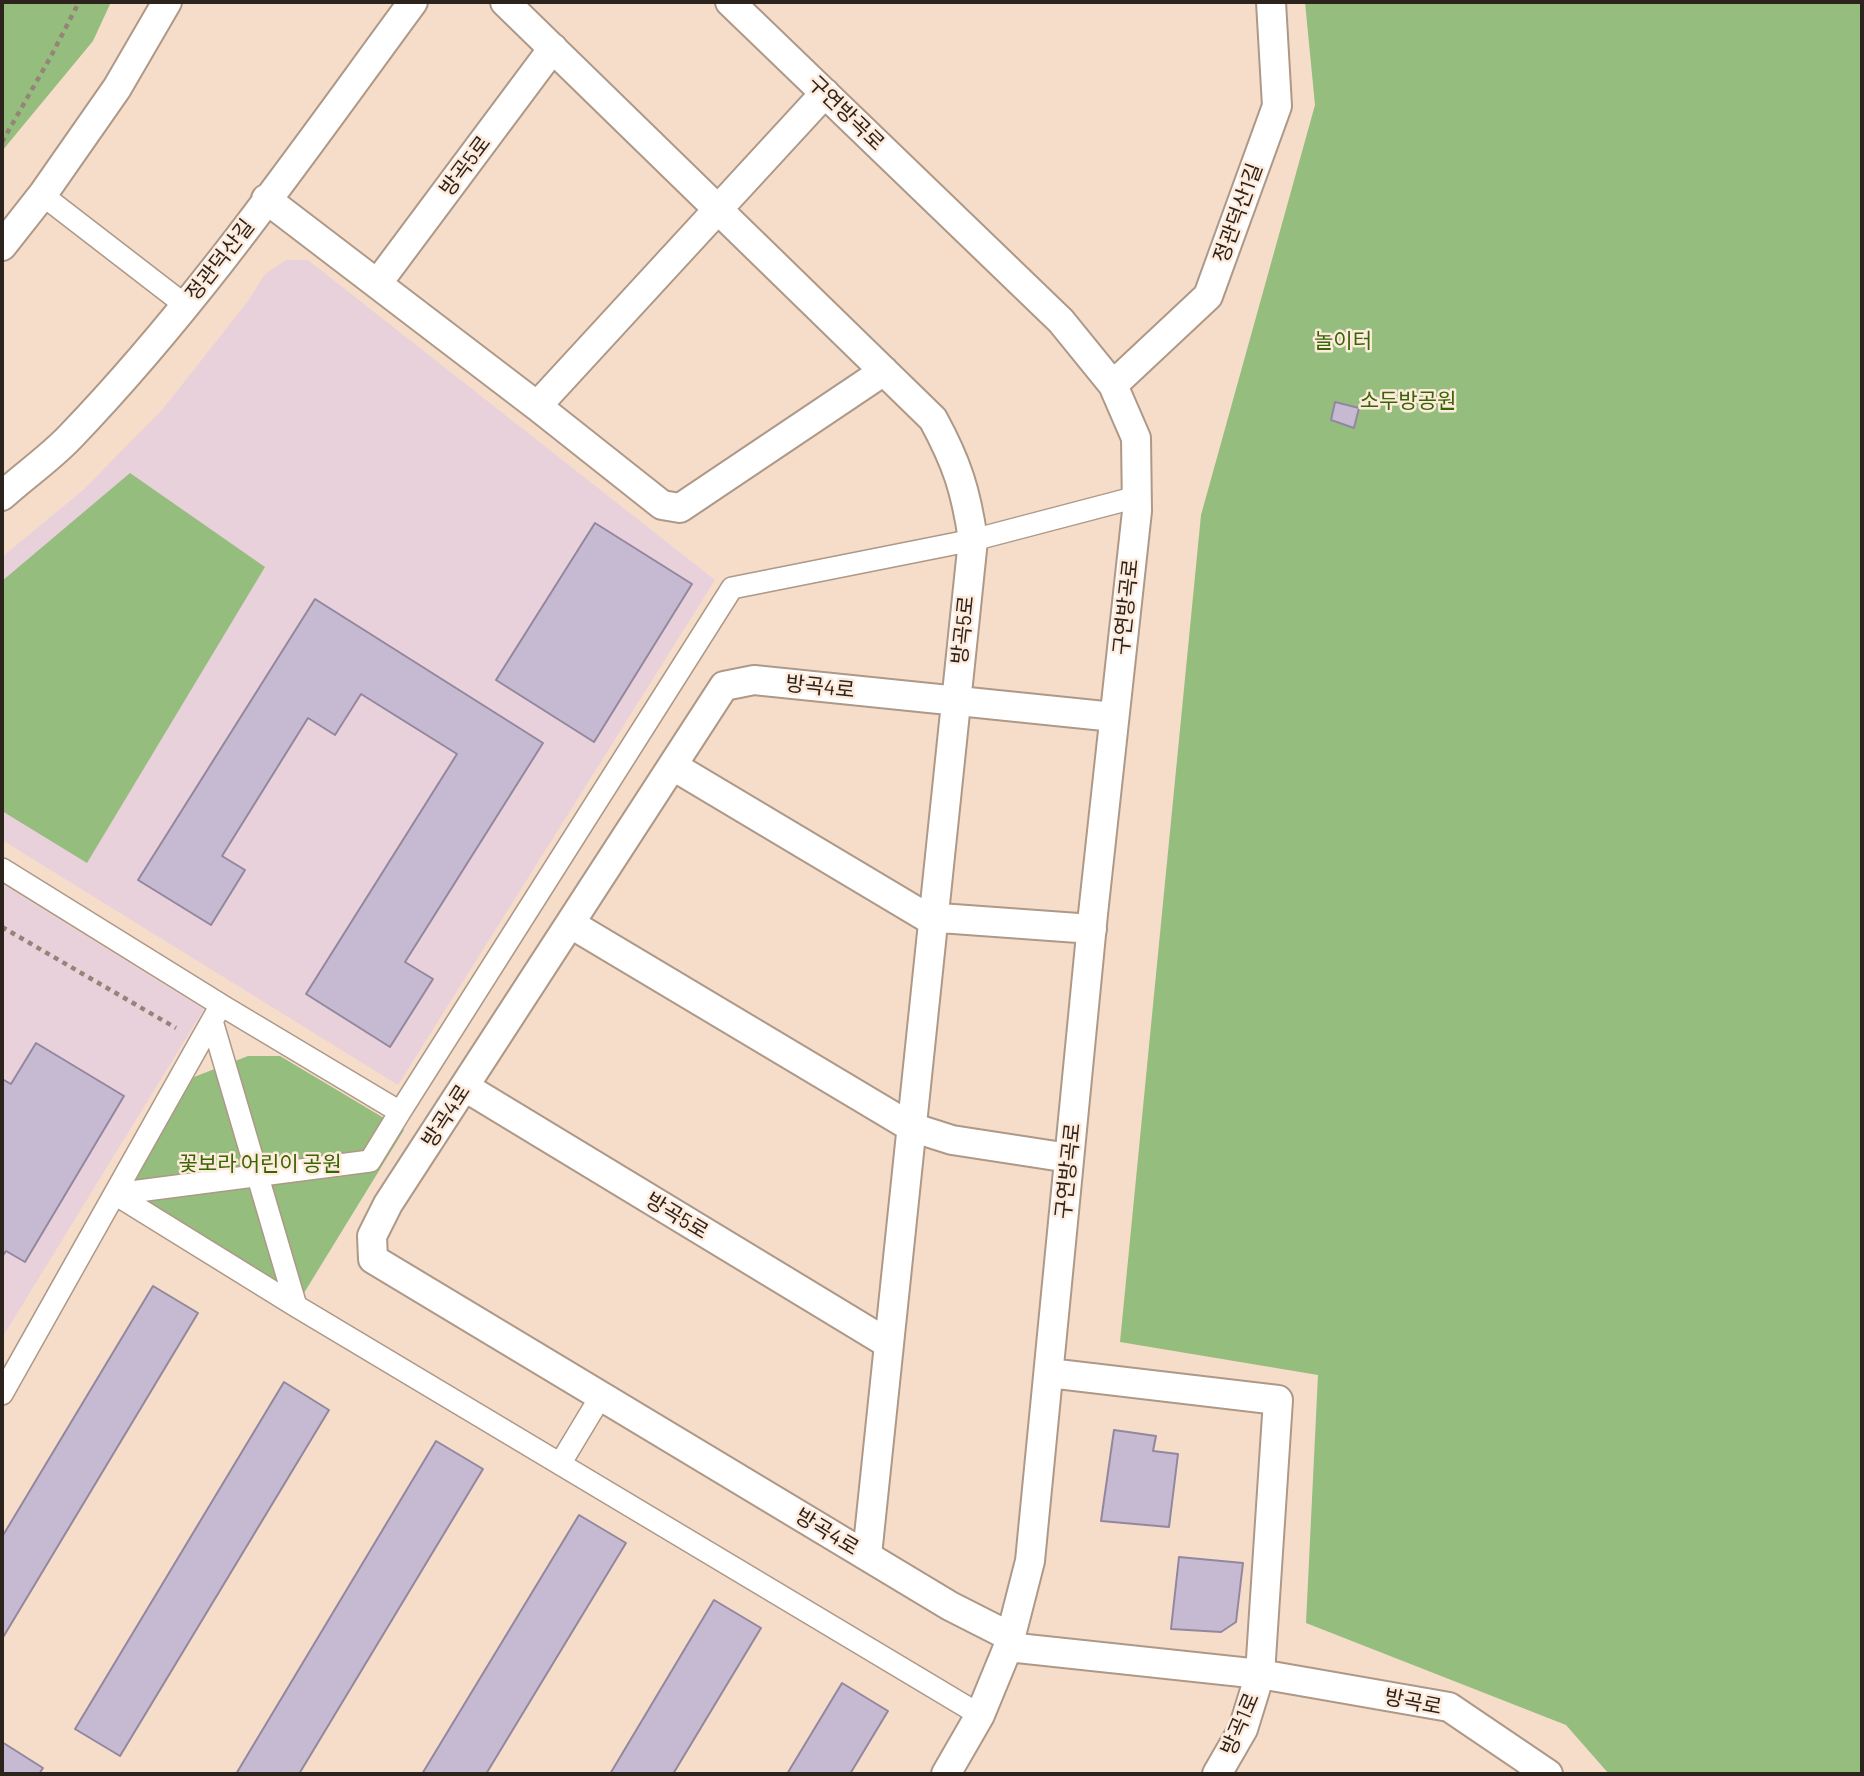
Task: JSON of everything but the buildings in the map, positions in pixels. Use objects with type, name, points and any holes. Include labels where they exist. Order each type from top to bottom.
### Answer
[{"type":"street","points":[[2,246],[43,194],[117,88],[167,2]]},
{"type":"street","name":"정관덕산길","points":[[2,496],[69,439],[161,336],[413,2]]},
{"type":"street","name":"방곡5로","points":[[505,2],[933,419],[952,454],[967,500],[973,540],[867,1555]]},
{"type":"street","name":"구연방곡로","points":[[730,2],[1061,321],[1113,385],[1136,438],[1137,511],[1092,929],[1030,1561],[1010,1642],[980,1715],[946,1774]]},
{"type":"street","name":"정관덕산1길","points":[[1113,385],[1208,296],[1277,106],[1271,2]]},
{"type":"street","name":"방곡5로","points":[[377,284],[553,48]]},
{"type":"street","points":[[537,406],[825,93]]},
{"type":"street","points":[[45,197],[185,305]]},
{"type":"street","points":[[266,199],[662,505],[680,508],[884,371]]},
{"type":"street","points":[[115,1194],[370,1161],[732,588],[973,540],[1137,497]]},
{"type":"street","name":"방곡4로","points":[[1010,1642],[373,1259],[372,1236],[388,1204],[724,686],[754,680],[1115,717]]},
{"type":"street","points":[[673,766],[926,916],[1092,929]]},
{"type":"street","points":[[2,869],[216,1013],[400,1112]]},
{"type":"street","points":[[571,924],[911,1128],[952,1140],[1069,1158]]},
{"type":"street","points":[[2,1394],[216,1013]]},
{"type":"street","points":[[216,1013],[257,1176],[296,1306]]},
{"type":"street","name":"방곡5로","points":[[465,1087],[888,1344]]},
{"type":"street","points":[[115,1194],[296,1306],[980,1715]]},
{"type":"street","points":[[1049,1373],[1278,1400],[1261,1674]]},
{"type":"street","points":[[560,1464],[601,1396]]},
{"type":"street","name":"방곡로","points":[[1010,1642],[1261,1674],[1449,1707],[1548,1774]]},
{"type":"street","name":"방곡1로","points":[[1217,1774],[1243,1729],[1261,1674]]},
{"type":"path","points":[[2,142],[79,2]]},
{"type":"path","points":[[2,927],[200,1042]]},
{"type":"shaded area","points":[[286,260],[308,260],[715,580],[398,1085],[2,840],[2,557],[83,490],[162,410],[248,301],[265,274]]},
{"type":"shaded area","points":[[2,884],[204,1009],[2,1338]]},
{"type":"green space","points":[[2,2],[111,2],[93,41],[2,151]]},
{"type":"green space","points":[[1305,2],[1862,2],[1862,1774],[1609,1774],[1566,1725],[1306,1623],[1318,1375],[1120,1342],[1201,515],[1315,105]]},
{"type":"green space","points":[[130,473],[265,567],[87,863],[2,811],[2,581]]},
{"type":"green space","name":"꽃보라 어린이 공원","points":[[248,1056],[280,1056],[404,1130],[296,1306],[115,1194],[194,1077]]},
{"type":"park label","name":"놀이터","points":[[1343,341]]},
{"type":"park label","name":"소두방공원","points":[[1408,401]]}]
